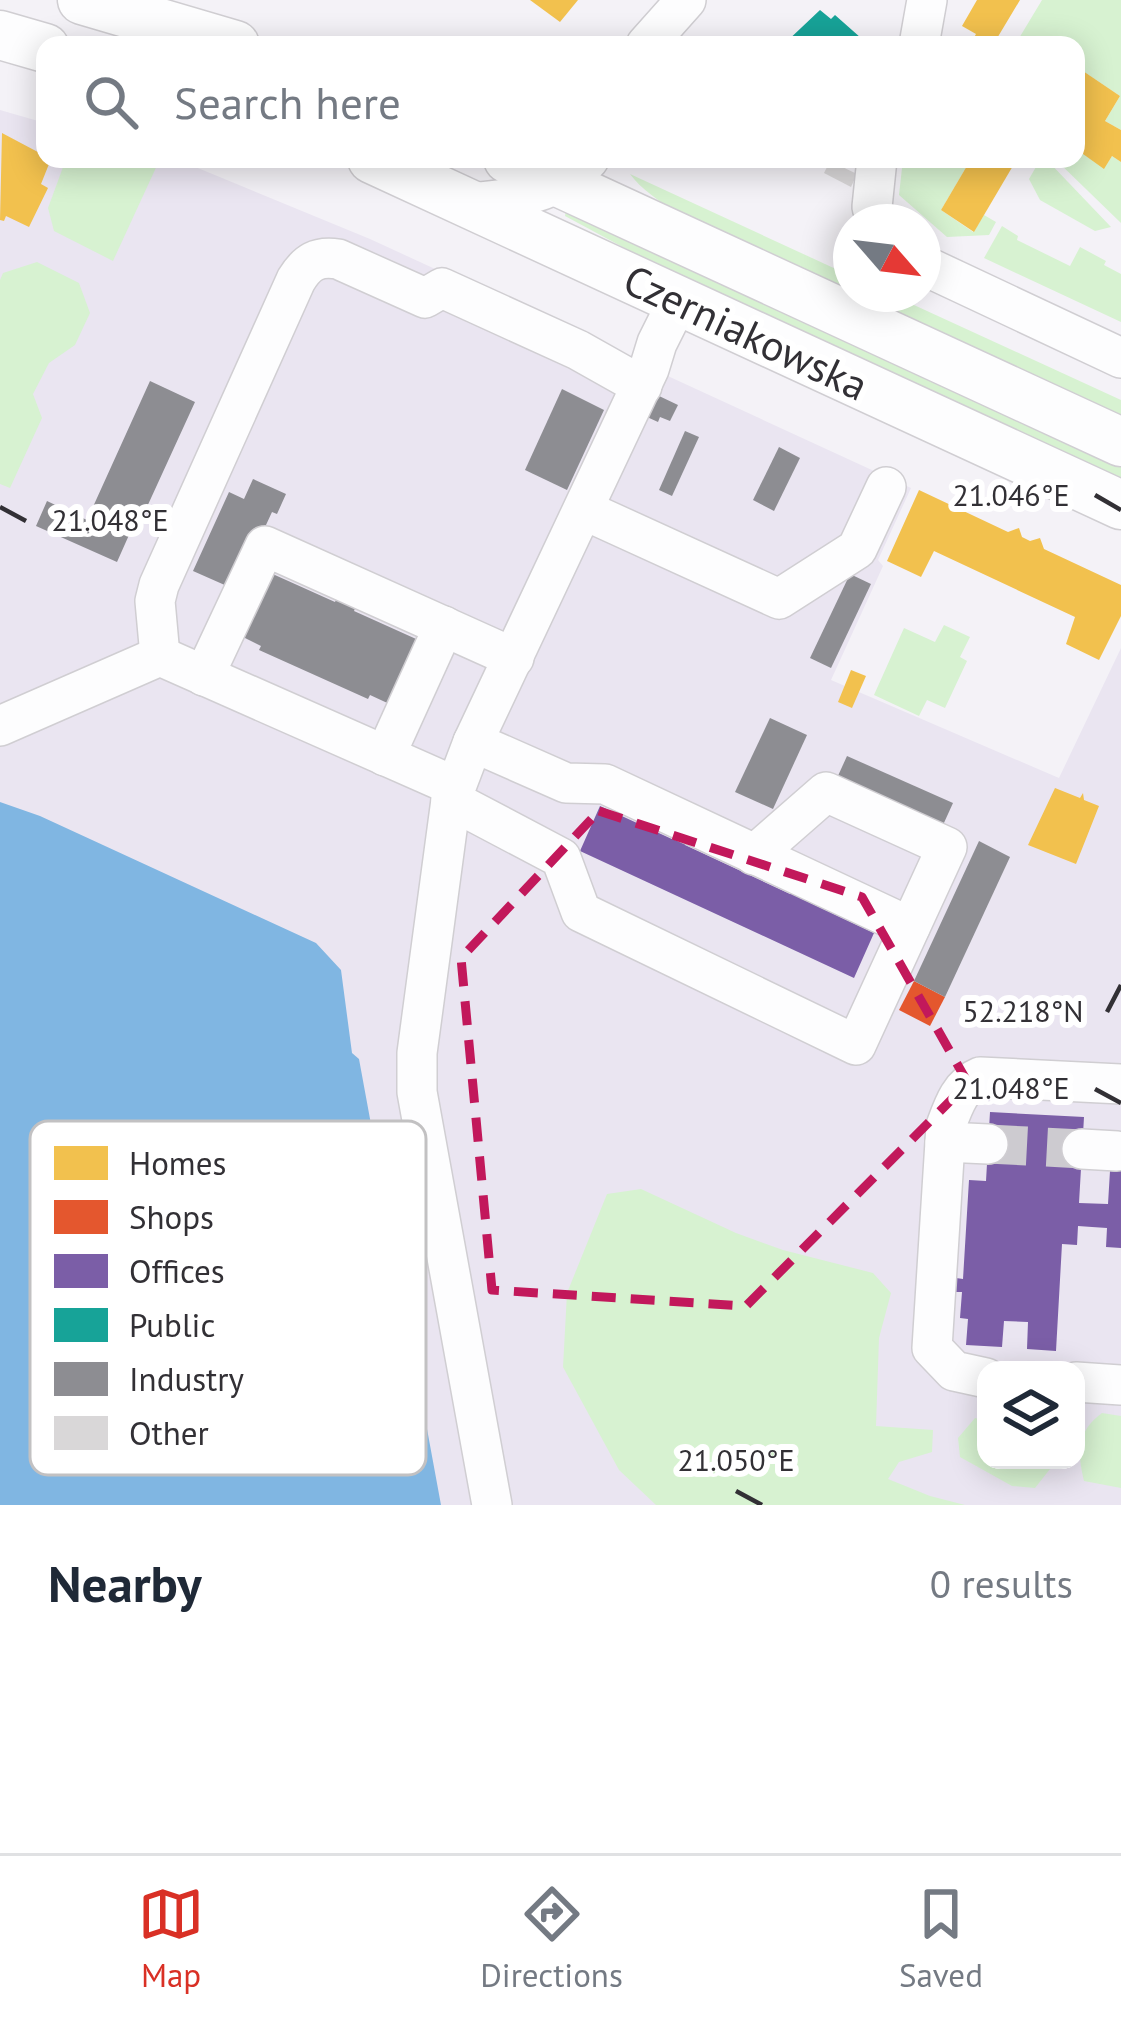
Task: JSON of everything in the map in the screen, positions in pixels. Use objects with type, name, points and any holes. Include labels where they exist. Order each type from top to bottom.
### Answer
[{"type":"main road","points":[[82,0],[204,36]]},
{"type":"main road","points":[[0,34],[36,45]]},
{"type":"main road","name":"Czerniakowska","points":[[392,168],[1121,505]]},
{"type":"main road","name":"Czerniakowska","points":[[550,171],[650,225],[1121,442]]},
{"type":"street","points":[[921,36],[927,0]]},
{"type":"street","points":[[607,168],[615,185],[650,225]]},
{"type":"street","points":[[872,204],[876,168]]},
{"type":"street","points":[[468,203],[550,171],[558,226],[587,259]]},
{"type":"street","points":[[160,656],[155,601],[159,585],[296,280],[312,261],[338,260],[425,298],[442,287],[578,350],[641,386]]},
{"type":"street","points":[[941,273],[1121,358]]},
{"type":"street","points":[[422,1121],[417,1052],[452,793],[677,301]]},
{"type":"street","points":[[584,510],[779,599],[856,549],[886,487]]},
{"type":"street","points":[[204,676],[265,546],[514,658]]},
{"type":"street","points":[[385,756],[444,626]]},
{"type":"street","points":[[9,711],[160,656],[385,756],[452,793],[561,858],[580,912],[856,1045],[947,847],[826,792],[754,855]]},
{"type":"street","points":[[473,742],[566,783],[605,784],[910,927]]},
{"type":"street","points":[[977,1376],[954,1371],[932,1348],[945,1142],[954,1104],[971,1081],[980,1077],[1121,1084]]},
{"type":"street","points":[[426,1142],[492,1505]]},
{"type":"street","points":[[945,1142],[988,1144]]},
{"type":"street","points":[[1085,1383],[1121,1385]]},
{"type":"highlighted area","points":[[599,811],[862,897],[968,1083],[746,1306],[492,1290],[461,958]]},
{"type":"shaded area","points":[[0,110],[36,120],[36,168],[198,168],[370,239],[911,488],[878,560],[883,566],[831,680],[1059,778],[1121,648],[1121,1505],[0,1505]]},
{"type":"green space","points":[[1042,0],[1121,0],[1121,130],[1105,121],[1120,96],[1085,73],[1085,36],[1020,36]]},
{"type":"green space","points":[[1085,155],[1104,168],[1112,156],[1121,162],[1121,223],[1064,168],[1085,168]]},
{"type":"green space","points":[[63,168],[156,168],[113,261],[54,231],[48,208]]},
{"type":"green space","points":[[902,168],[966,168],[941,210],[941,204],[909,204],[899,195]]},
{"type":"green space","points":[[1035,168],[1055,168],[1111,227],[1095,231],[1040,200],[1029,179]]},
{"type":"green space","points":[[630,174],[833,268],[833,285],[700,225],[647,191]]},
{"type":"green space","points":[[566,210],[1121,465],[1121,481],[658,266],[565,216]]},
{"type":"green space","points":[[941,210],[973,232],[984,215],[996,222],[989,235],[947,237],[941,232]]},
{"type":"green space","points":[[1002,226],[1018,236],[1017,240],[1070,266],[1080,247],[1106,261],[1104,265],[1121,274],[1121,322],[984,258]]},
{"type":"green space","points":[[37,262],[79,283],[90,313],[75,345],[49,363],[33,394],[42,418],[10,488],[0,484],[0,280],[3,273]]},
{"type":"green space","points":[[893,312],[929,312],[1121,400],[1121,417]]},
{"type":"green space","points":[[944,625],[970,637],[960,657],[967,661],[945,708],[927,700],[919,716],[874,695],[904,628],[935,642]]},
{"type":"green space","points":[[641,1189],[736,1233],[873,1273],[891,1293],[879,1338],[876,1426],[933,1430],[932,1452],[899,1462],[888,1479],[965,1505],[656,1505],[619,1470],[563,1367],[567,1293],[607,1194]]},
{"type":"green space","points":[[1102,1413],[1121,1416],[1121,1488],[1084,1481],[1088,1427]]},
{"type":"green space","points":[[977,1419],[977,1466],[960,1457],[958,1438]]},
{"type":"green space","points":[[982,1469],[1050,1469],[1035,1488],[1012,1486]]},
{"type":"water","points":[[0,802],[316,943],[341,970],[352,1053],[359,1059],[370,1121],[30,1121],[30,1475],[426,1475],[426,1423],[441,1505],[0,1505]]},
{"type":"building: Homes","points":[[530,0],[578,0],[560,22]]},
{"type":"building: Homes","points":[[977,0],[1020,0],[998,36],[975,36],[962,26]]},
{"type":"building: Homes","points":[[1085,72],[1120,96],[1105,121],[1121,130],[1121,162],[1112,156],[1104,169],[1085,155]]},
{"type":"building: Homes","points":[[2,133],[36,151],[36,168],[47,168],[41,184],[48,188],[29,227],[6,216],[0,220]]},
{"type":"building: Homes","points":[[966,168],[1012,168],[974,232],[941,210]]},
{"type":"building: Homes","points":[[919,490],[1008,532],[1019,528],[1022,537],[1040,538],[1044,549],[1121,585],[1121,616],[1099,660],[1066,644],[1075,617],[934,551],[921,577],[887,561]]},
{"type":"building: Homes","points":[[851,670],[866,676],[852,708],[838,702]]},
{"type":"building: Homes","points":[[1055,788],[1080,798],[1083,793],[1084,800],[1099,806],[1076,864],[1028,845]]},
{"type":"building: Shops","points":[[914,981],[945,997],[930,1026],[899,1010]]},
{"type":"building: Offices","points":[[600,806],[674,840],[676,836],[685,845],[790,894],[791,890],[802,895],[800,898],[874,933],[854,978],[580,851]]},
{"type":"building: Offices","points":[[990,1112],[1084,1117],[1079,1203],[1108,1204],[1110,1171],[1116,1172],[1117,1150],[1121,1150],[1121,1248],[1106,1247],[1107,1228],[1078,1226],[1077,1245],[1062,1244],[1056,1351],[1027,1349],[1028,1322],[1004,1321],[1002,1347],[966,1345],[968,1319],[960,1318],[962,1292],[955,1292],[956,1278],[963,1279],[969,1180],[986,1181]]},
{"type":"building: Public","points":[[820,10],[831,19],[835,15],[859,36],[793,36]]},
{"type":"building: Industry","points":[[150,381],[195,402],[117,562],[36,526],[47,501],[87,520]]},
{"type":"building: Industry","points":[[562,389],[604,410],[567,490],[525,470]]},
{"type":"building: Industry","points":[[657,395],[678,405],[670,421],[647,417]]},
{"type":"building: Industry","points":[[685,431],[699,437],[672,496],[659,490]]},
{"type":"building: Industry","points":[[779,447],[800,458],[774,511],[753,500]]},
{"type":"building: Industry","points":[[253,479],[286,494],[277,514],[272,512],[236,590],[193,571],[229,492],[244,499]]},
{"type":"building: Industry","points":[[266,571],[335,602],[337,598],[356,606],[354,611],[425,643],[396,707],[259,650],[261,646],[237,634]]},
{"type":"building: Industry","points":[[850,574],[871,584],[831,668],[810,658]]},
{"type":"building: Industry","points":[[770,718],[807,735],[773,809],[735,792]]},
{"type":"building: Industry","points":[[847,756],[953,803],[943,825],[837,778]]},
{"type":"building: Industry","points":[[979,841],[1010,857],[945,997],[914,981]]},
{"type":"building: Other","points":[[826,168],[845,168],[857,174],[851,187],[824,173]]},
{"type":"tunnel","points":[[988,1144],[1082,1149]]}]
